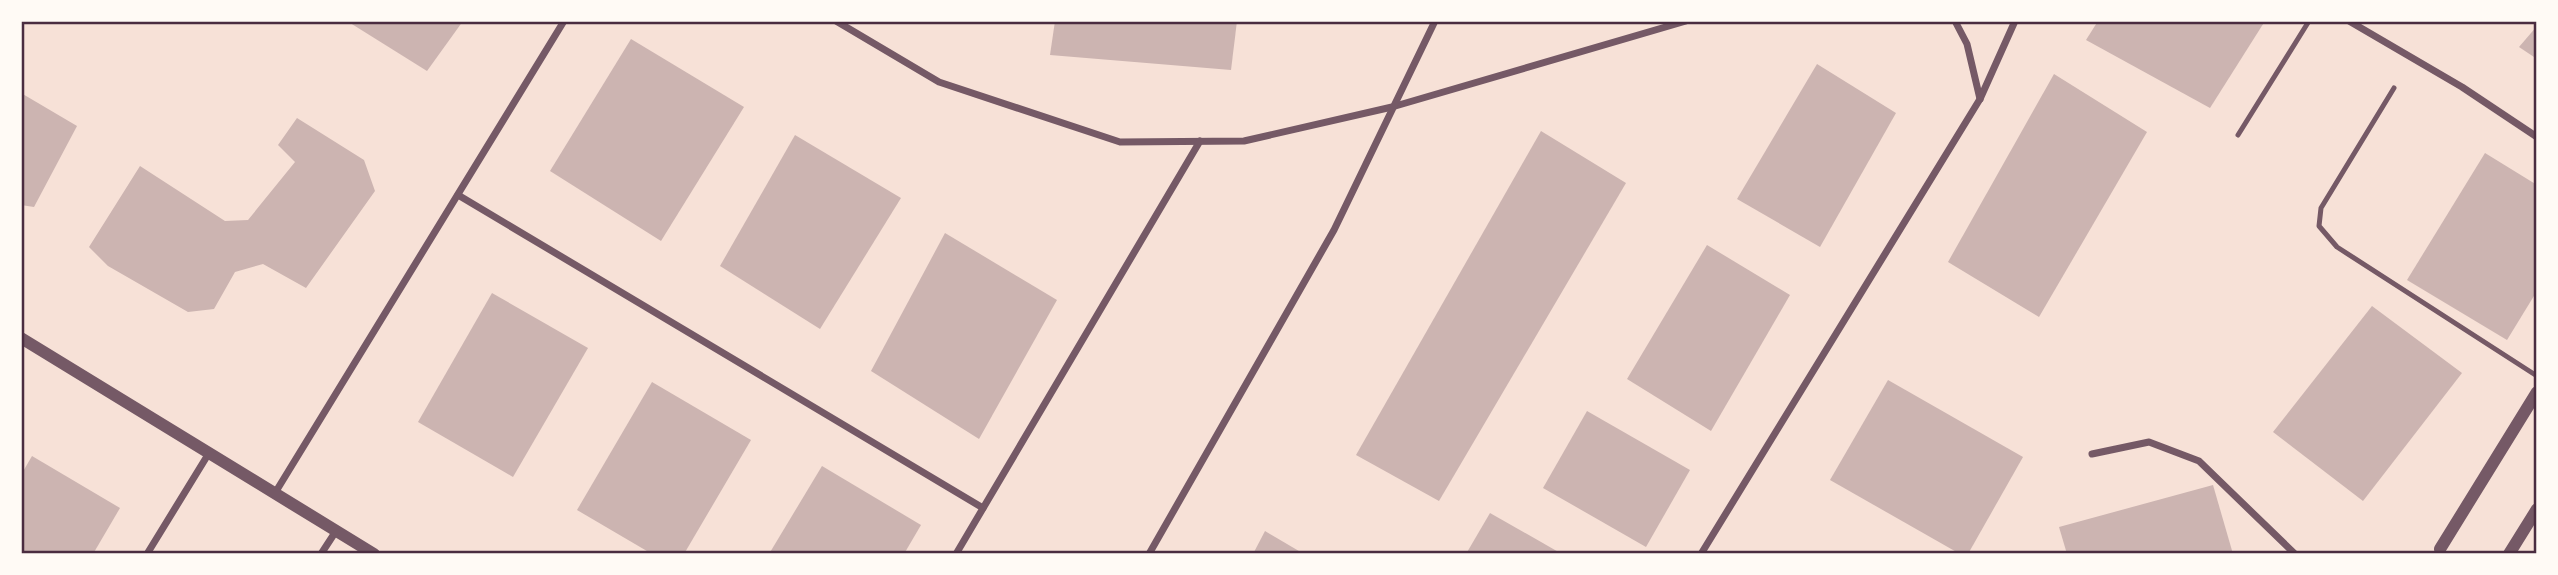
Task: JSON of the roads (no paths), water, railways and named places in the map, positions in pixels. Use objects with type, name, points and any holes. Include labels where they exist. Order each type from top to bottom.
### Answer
[{"type":"street","points":[[275,493],[564,21]]},
{"type":"street","points":[[836,21],[939,82],[1120,142],[1244,141],[1392,107],[1686,21]]},
{"type":"street","points":[[1149,554],[1334,230],[1435,21]]},
{"type":"street","points":[[1955,21],[1967,44],[1980,99]]},
{"type":"street","points":[[1701,554],[1980,99],[2015,21]]},
{"type":"street","points":[[2349,21],[2462,87],[2537,137]]},
{"type":"street","points":[[956,554],[1200,141]]},
{"type":"street","points":[[458,195],[984,508]]},
{"type":"street","points":[[21,338],[374,554]]},
{"type":"street","points":[[2441,552],[2537,392]]},
{"type":"street","points":[[2092,454],[2149,442],[2199,461],[2295,554]]},
{"type":"street","points":[[148,554],[209,453]]},
{"type":"street","points":[[2509,554],[2537,509]]},
{"type":"street","points":[[321,554],[336,531]]},
{"type":"lane","points":[[2238,135],[2309,21]]},
{"type":"lane","points":[[2394,88],[2322,208],[2319,226],[2337,247],[2537,376]]}]
